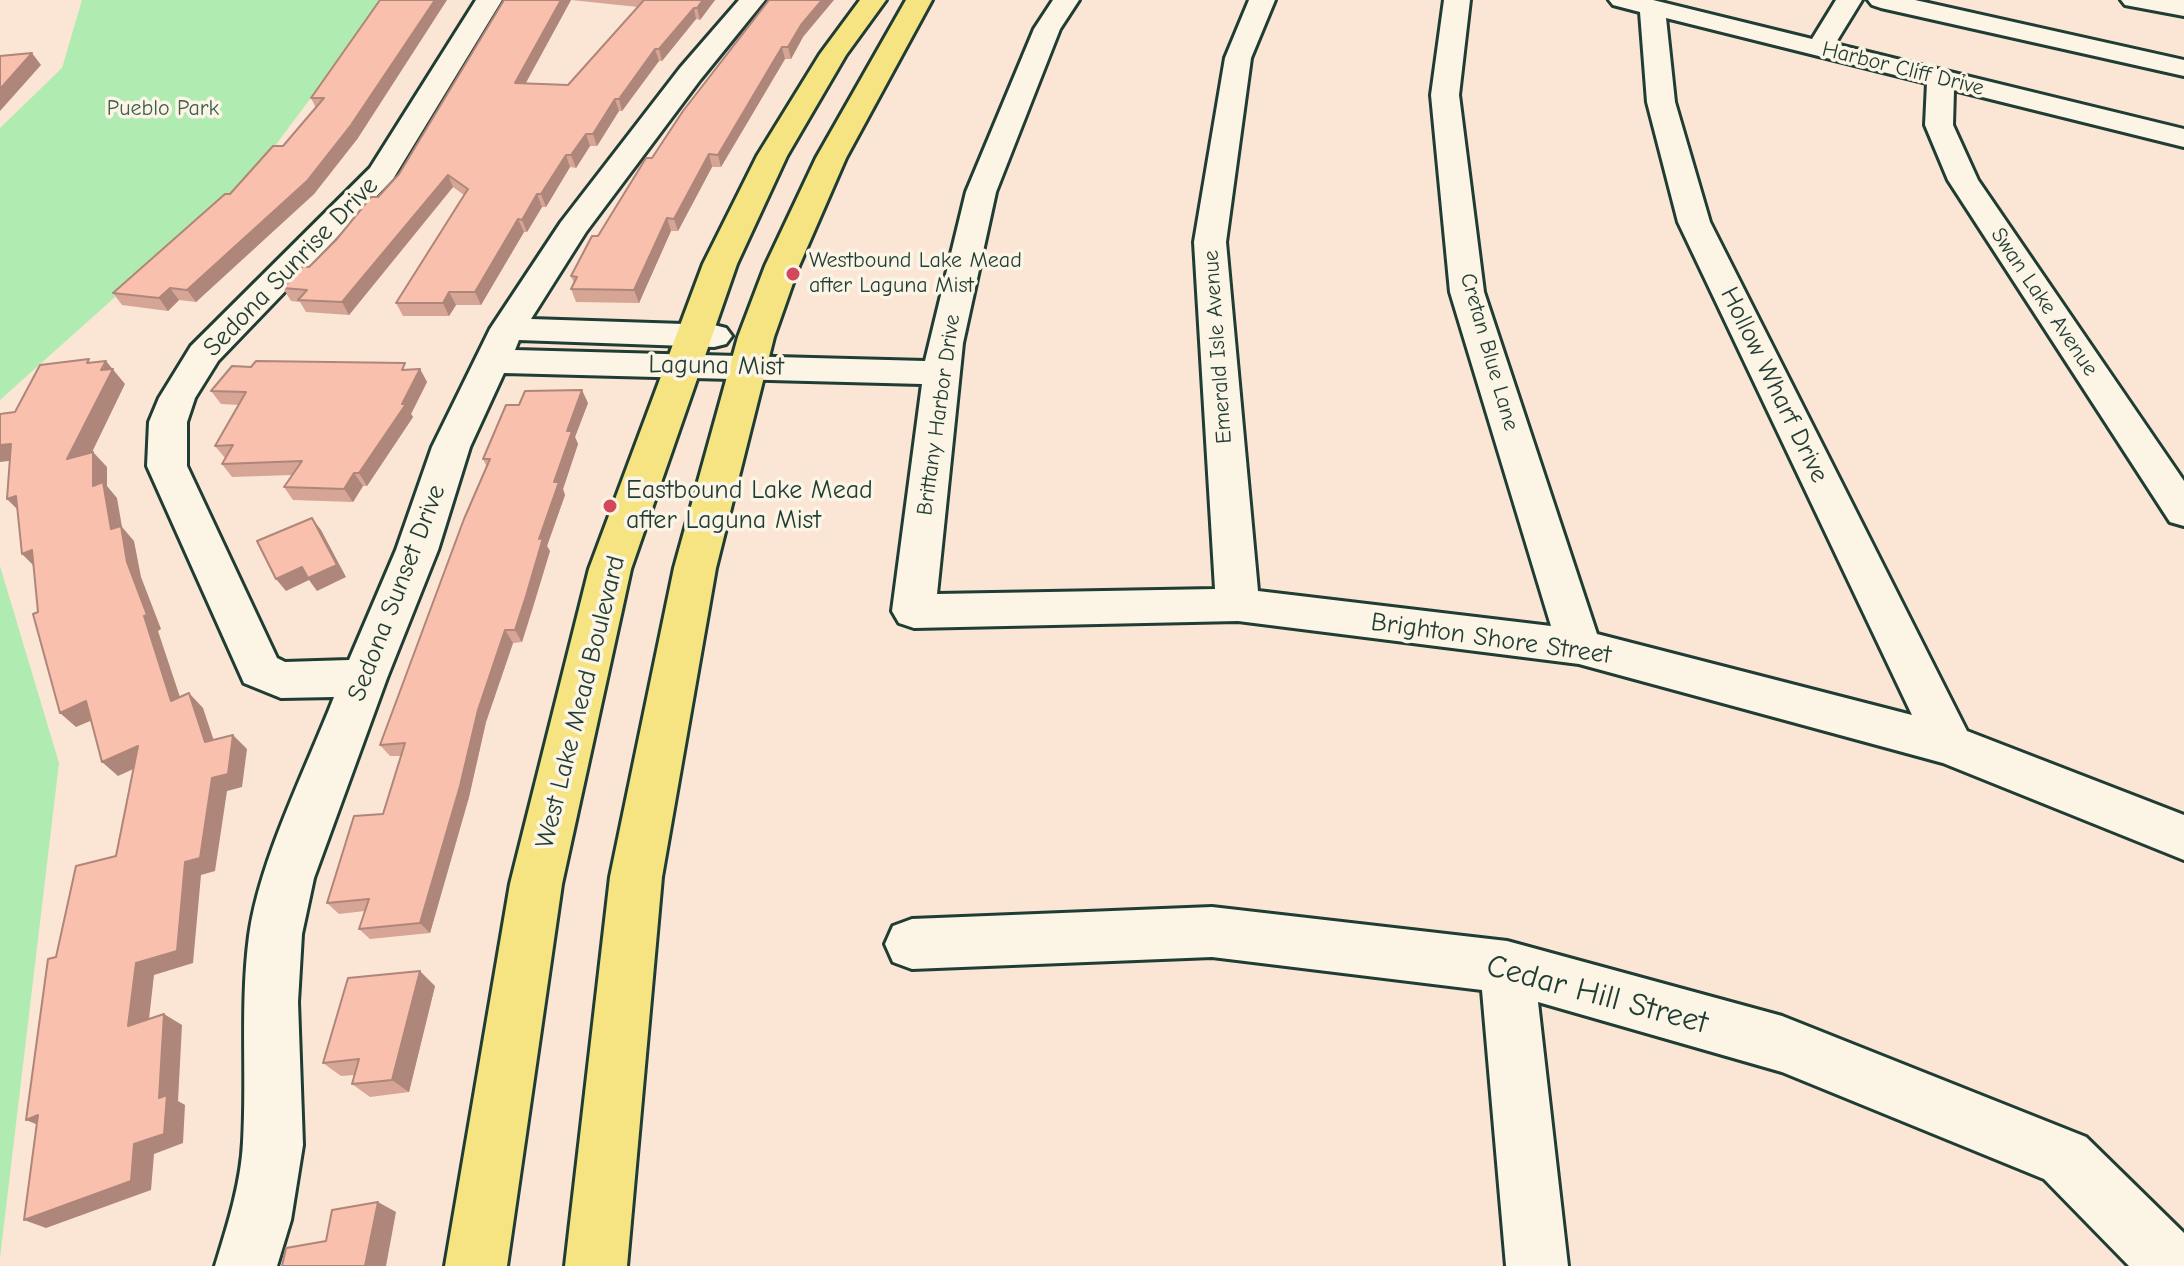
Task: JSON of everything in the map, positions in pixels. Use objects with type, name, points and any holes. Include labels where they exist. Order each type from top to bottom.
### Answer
[{"type":"main road","name":"West Lake Mead Boulevard","points":[[476,1266],[536,884],[610,569],[720,264],[772,156],[833,54],[873,0]]},
{"type":"main road","points":[[596,1266],[636,877],[695,568],[753,352],[782,266],[831,158],[919,0]]},
{"type":"street","name":"Sedona Sunrise Drive","points":[[364,678],[281,680],[260,670],[167,466],[168,422],[177,398],[204,354],[382,173],[489,0]]},
{"type":"street","name":"Sedona Sunset Drive","points":[[246,1266],[260,1220],[273,1145],[271,1002],[276,934],[288,878],[364,678],[417,550],[451,447],[500,345],[572,229],[690,74],[752,0]]},
{"type":"street","name":"Brittany Harbor Drive","points":[[914,611],[943,358],[981,192],[1047,29],[1066,0]]},
{"type":"street","name":"Emerald Isle Avenue","points":[[1238,605],[1210,242],[1238,58],[1262,0]]},
{"type":"street","name":"Cretan Blue Lane","points":[[1457,0],[1445,95],[1467,292],[1579,647]]},
{"type":"street","points":[[1820,48],[1849,0]]},
{"type":"street","points":[[1881,0],[2184,68]]},
{"type":"street","points":[[2134,0],[2184,8]]},
{"type":"street","name":"Harbor Cliff Drive","points":[[1637,4],[2184,138]]},
{"type":"street","name":"Hollow Wharf Drive","points":[[1637,4],[1694,222],[1950,745]]},
{"type":"street","points":[[1788,40],[1805,13]]},
{"type":"street","name":"Swan Lake Avenue","points":[[1941,79],[1939,125],[1963,180],[2184,512]]},
{"type":"street","name":"Laguna Mist","points":[[500,345],[943,358]]},
{"type":"street","name":"Brighton Shore Street","points":[[914,611],[1238,605],[1579,647],[1950,745],[2184,838]]},
{"type":"street","name":"Cedar Hill Street","points":[[912,944],[1212,932],[1507,967],[1782,1044],[2065,1158],[2172,1263]]},
{"type":"street","points":[[1507,967],[1537,1266]]},
{"type":"green space","name":"Pueblo Park","points":[[82,0],[384,0],[257,170],[0,400],[0,128],[62,68]]},
{"type":"green space","points":[[0,566],[59,763],[0,1258]]},
{"type":"building","points":[[380,0],[435,0],[351,125],[307,181],[187,290],[170,288],[159,298],[113,293],[225,194],[230,194],[273,146],[283,146],[324,98],[311,98]]},
{"type":"building","points":[[504,0],[561,0],[515,83],[568,85],[644,0],[703,0],[659,49],[655,49],[619,99],[615,99],[593,134],[586,134],[571,155],[566,155],[522,220],[518,219],[475,292],[449,292],[443,303],[396,303],[468,189],[448,175],[342,302],[298,300],[307,290],[283,288],[303,266],[309,267],[371,197],[378,197],[399,174]]},
{"type":"building","points":[[769,0],[822,0],[788,47],[782,47],[718,155],[709,154],[674,219],[667,218],[634,290],[571,289],[577,277],[571,276],[592,236],[598,236],[646,158],[652,158],[683,111]]},
{"type":"building","points":[[32,53],[0,89],[0,56]]},
{"type":"building","points":[[89,359],[87,363],[106,361],[101,370],[113,369],[67,459],[93,452],[93,486],[103,482],[111,529],[121,526],[127,562],[147,615],[144,616],[171,701],[189,693],[205,742],[233,735],[228,774],[212,778],[200,858],[185,862],[177,951],[136,963],[128,1026],[164,1014],[159,1098],[167,1095],[164,1134],[134,1144],[131,1181],[24,1220],[38,1115],[26,1120],[48,959],[56,957],[76,866],[116,856],[138,746],[102,762],[86,701],[60,713],[33,614],[38,612],[32,550],[22,554],[16,496],[7,499],[11,444],[0,445],[0,414],[15,412],[40,365]]},
{"type":"building","points":[[256,361],[405,363],[402,370],[420,369],[402,404],[406,404],[359,473],[354,473],[344,489],[284,487],[302,461],[222,464],[233,445],[215,446],[246,392],[211,391],[232,366],[251,367]]},
{"type":"building","points":[[582,390],[567,431],[572,431],[554,482],[559,482],[539,539],[543,538],[515,630],[505,630],[478,710],[460,786],[420,923],[359,929],[369,899],[327,903],[354,816],[383,814],[405,743],[380,745],[464,519],[490,459],[483,459],[506,405],[519,405],[525,391]]},
{"type":"building","points":[[312,518],[337,565],[308,578],[302,567],[276,579],[257,541]]},
{"type":"building","points":[[420,971],[392,1080],[352,1084],[359,1059],[323,1063],[348,978]]},
{"type":"building","points":[[378,1202],[365,1266],[282,1266],[286,1248],[326,1241],[332,1210]]},
{"type":"place","name":"Westbound Lake Mead after Laguna Mist","points":[[793,274]]},
{"type":"place","name":"Eastbound Lake Mead after Laguna Mist","points":[[610,506]]}]
